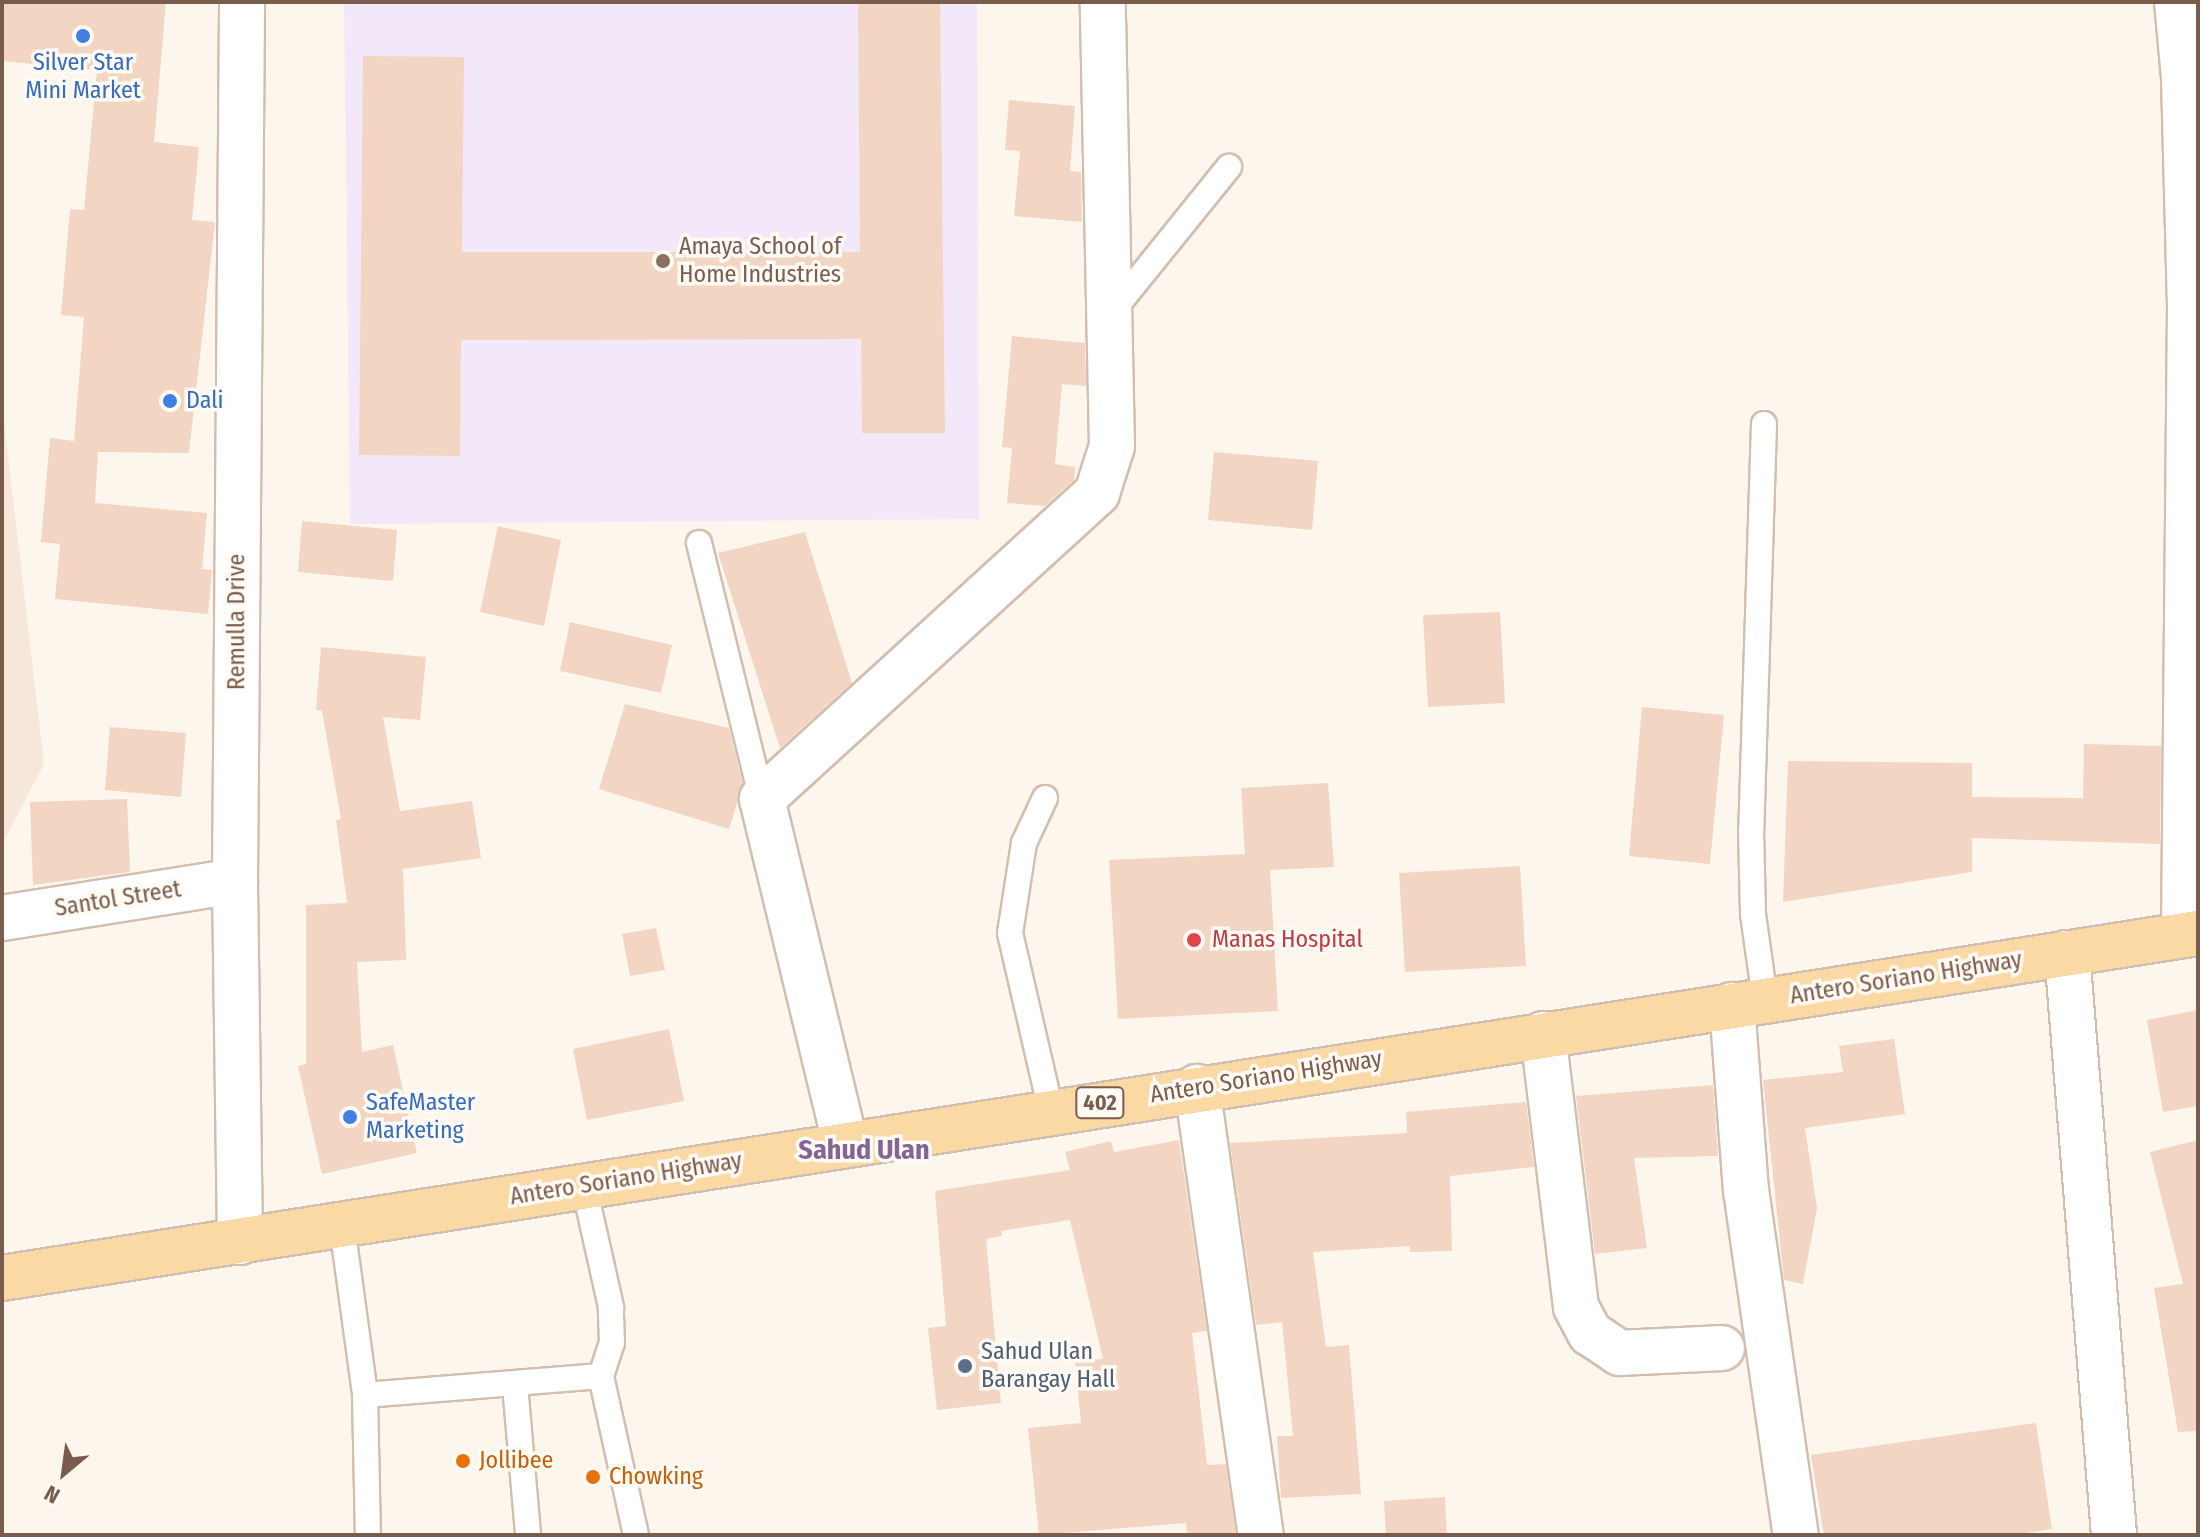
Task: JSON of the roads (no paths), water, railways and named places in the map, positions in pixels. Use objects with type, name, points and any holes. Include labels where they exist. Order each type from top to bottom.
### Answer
[{"type":"main road","name":"Antero Soriano Highway","points":[[2,1278],[342,1226],[845,1142],[2191,934]]},
{"type":"street","name":"Remulla Drive","points":[[240,1242],[235,881],[242,2]]},
{"type":"street","points":[[845,1142],[762,799],[1097,493],[1112,446],[1107,318],[1103,2]]},
{"type":"street","points":[[2177,2],[2184,78],[2190,308],[2191,934]]},
{"type":"street","name":"Santol Street","points":[[2,918],[235,881]]},
{"type":"street","points":[[2067,953],[2114,1535]]},
{"type":"street","points":[[1748,1002],[1746,1190],[1796,1535]]},
{"type":"street","points":[[1543,1034],[1576,1307],[1590,1333],[1620,1353],[1722,1348]]},
{"type":"street","points":[[1197,1087],[1261,1535]]},
{"type":"lane","points":[[1107,318],[1229,167]]},
{"type":"lane","points":[[1748,1002],[1753,914],[1751,831],[1764,424]]},
{"type":"lane","points":[[699,543],[762,799]]},
{"type":"lane","points":[[1045,798],[1024,843],[1010,933],[1051,1111]]},
{"type":"lane","points":[[584,1186],[611,1307],[612,1343],[601,1376],[636,1535]]},
{"type":"lane","points":[[342,1226],[365,1395],[368,1535]]},
{"type":"lane","points":[[365,1395],[601,1376]]},
{"type":"lane","points":[[515,1385],[528,1535]]},
{"type":"place","name":"Silver Star Mini Market","points":[[83,36]]},
{"type":"place","name":"Amaya School of Home Industries","points":[[663,261]]},
{"type":"place","name":"Dali","points":[[170,401]]},
{"type":"place","name":"Manas Hospital","points":[[1194,940]]},
{"type":"place","name":"SafeMaster Marketing","points":[[350,1117]]},
{"type":"place","name":"Sahud Ulan Barangay Hall","points":[[965,1366]]},
{"type":"place","name":"Jollibee","points":[[463,1461]]},
{"type":"place","name":"Chowking","points":[[593,1477]]},
{"type":"district","name":"Sahud Ulan","points":[[864,1150]]}]
